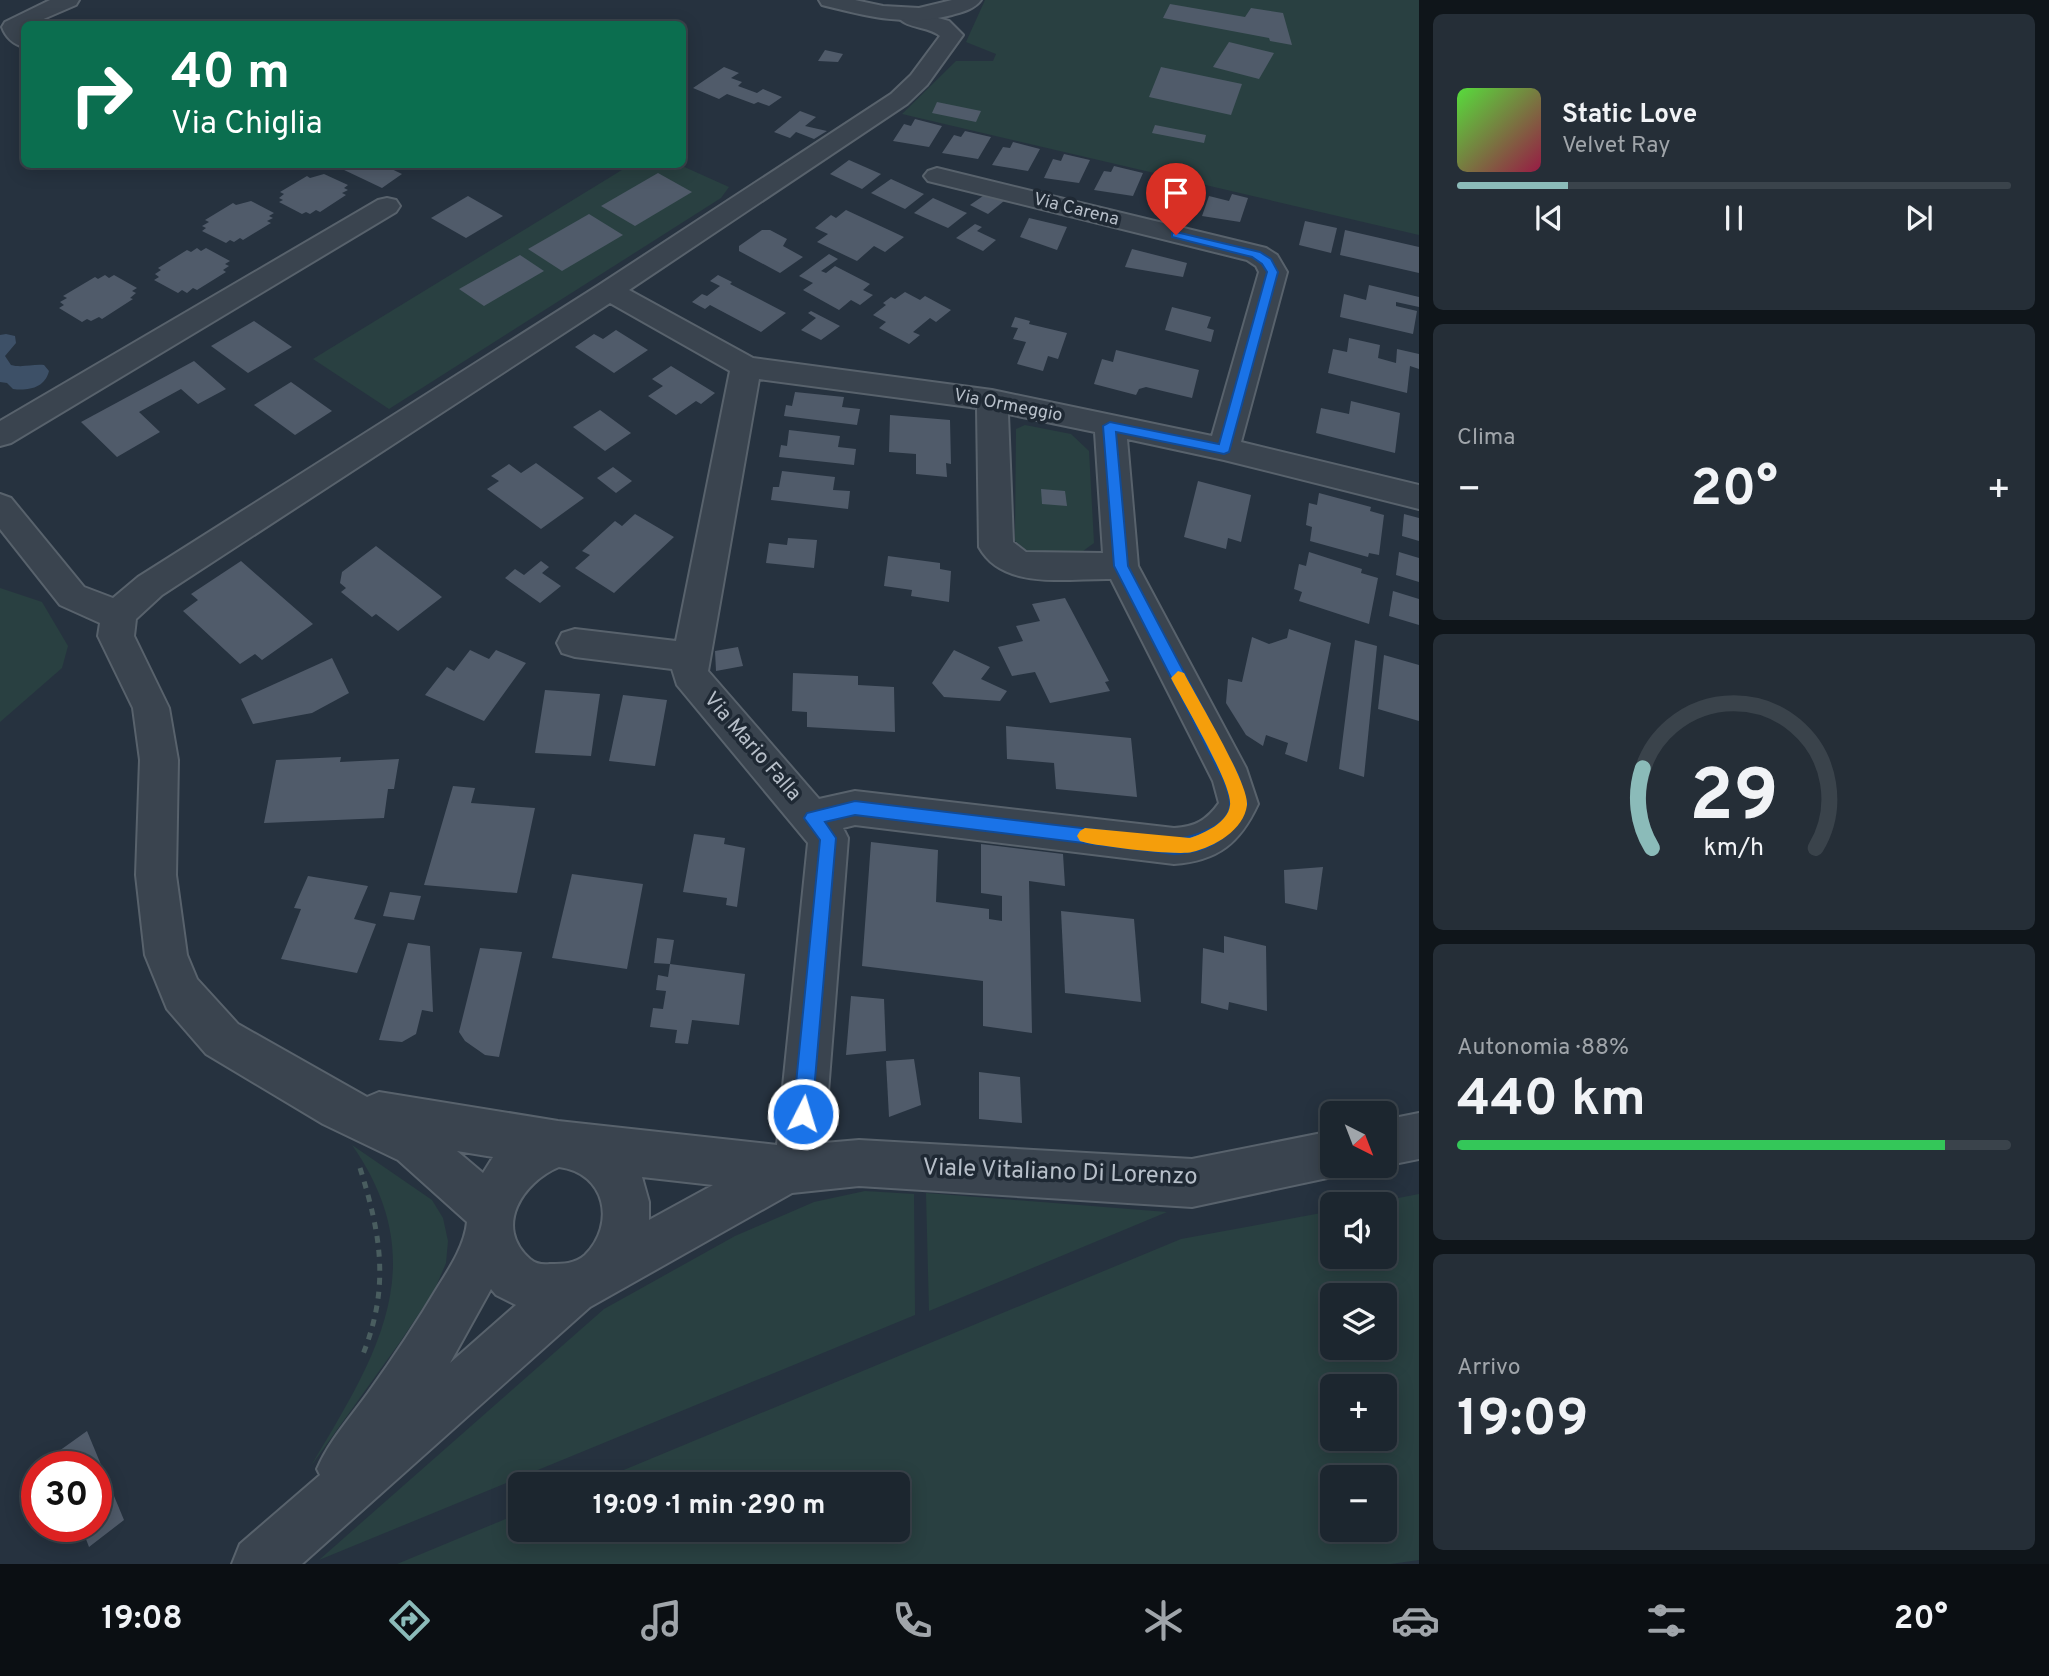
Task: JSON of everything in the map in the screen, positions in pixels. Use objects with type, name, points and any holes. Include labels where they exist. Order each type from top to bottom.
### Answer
[{"type":"street","points":[[22,21],[68,0]]},
{"type":"street","points":[[830,0],[853,6],[908,32],[952,35]]},
{"type":"street","points":[[908,32],[970,0]]},
{"type":"street","points":[[792,1170],[588,1279],[541,1291],[513,1277],[502,1265],[491,1223],[414,1144],[339,1108],[222,1039],[182,994],[166,955],[156,875],[159,760],[151,708],[116,636],[119,613],[150,586],[609,291],[899,99],[915,83],[952,35],[970,0]]},
{"type":"street","points":[[21,22],[13,27],[21,38]]},
{"type":"street","points":[[908,32],[915,83]]},
{"type":"street","name":"Via Carena","points":[[937,176],[1256,254],[1267,261],[1273,272],[1224,449]]},
{"type":"street","points":[[0,435],[387,205]]},
{"type":"street","name":"Via Ormeggio","points":[[609,291],[746,367],[992,400],[1224,449],[1419,497]]},
{"type":"street","name":"Via Mario Falla","points":[[746,367],[691,657],[690,675],[828,838],[792,1170]]},
{"type":"street","points":[[992,400],[996,547],[1009,559],[1024,565],[1121,566]]},
{"type":"street","points":[[813,818],[855,808],[1174,846],[1190,846],[1211,838],[1231,822],[1239,804],[1232,780],[1121,566],[1110,426]]},
{"type":"street","points":[[0,506],[72,596],[97,610],[119,613]]},
{"type":"street","points":[[575,643],[691,657]]},
{"type":"street","points":[[339,1108],[571,1146],[792,1170]]},
{"type":"street","points":[[1397,1140],[1419,1136]]},
{"type":"street","points":[[571,1146],[596,1154],[612,1169],[624,1190],[627,1207],[622,1241],[588,1279],[277,1549],[380,1421],[466,1290],[491,1223],[500,1182],[514,1165],[532,1153],[571,1146]]},
{"type":"street","name":"Viale Vitaliano Di Lorenzo","points":[[792,1170],[859,1163],[1192,1183],[1320,1156]]},
{"type":"path","points":[[358,1161],[379,1224],[383,1278],[370,1340],[359,1362]]},
{"type":"green space","points":[[985,0],[1419,0],[1419,235],[902,114],[956,61],[993,61],[996,54],[966,42]]},
{"type":"green space","points":[[625,168],[686,168],[729,187],[721,198],[389,409],[313,359]]},
{"type":"green space","points":[[1025,425],[1071,434],[1089,451],[1094,543],[1083,551],[1027,551],[1015,541],[1016,429]]},
{"type":"green space","points":[[0,588],[42,602],[68,646],[62,668],[0,722]]},
{"type":"green space","points":[[352,1145],[432,1200],[443,1218],[448,1241],[446,1263],[434,1291],[311,1466],[356,1387],[374,1349],[387,1310],[393,1271],[390,1231],[377,1189]]},
{"type":"green space","points":[[865,1191],[914,1194],[915,1315],[533,1472],[508,1472],[508,1482],[319,1560],[604,1309],[735,1236],[814,1202]]},
{"type":"green space","points":[[926,1193],[1167,1212],[929,1311]]},
{"type":"green space","points":[[1419,1194],[1419,1560],[1391,1564],[397,1564],[508,1518],[508,1542],[910,1542],[910,1472],[619,1472],[1181,1239],[1320,1213],[1320,1269],[1397,1269],[1397,1198]]},
{"type":"water","points":[[0,335],[15,336],[16,343],[5,356],[11,365],[44,365],[49,371],[40,385],[30,389],[13,389],[7,383],[0,382]]},
{"type":"building","points":[[1170,4],[1245,17],[1251,8],[1283,13],[1292,45],[1270,41],[1269,38],[1163,18]]},
{"type":"building","points":[[1229,42],[1274,53],[1259,79],[1213,67]]},
{"type":"building","points":[[825,50],[843,54],[838,62],[818,61]]},
{"type":"building","points":[[724,67],[739,73],[731,78],[742,82],[738,86],[757,93],[763,89],[782,97],[769,106],[758,102],[754,104],[727,94],[719,99],[693,88]]},
{"type":"building","points":[[1161,67],[1242,84],[1231,115],[1149,97]]},
{"type":"building","points":[[937,102],[981,111],[976,122],[932,113]]},
{"type":"building","points":[[800,111],[816,117],[805,126],[827,131],[814,139],[796,132],[790,138],[774,132]]},
{"type":"building","points":[[915,119],[942,126],[929,147],[893,141],[904,124],[911,126]]},
{"type":"building","points":[[1155,125],[1206,135],[1204,143],[1152,133]]},
{"type":"building","points":[[965,131],[991,137],[978,159],[942,153],[954,135],[961,137]]},
{"type":"building","points":[[1013,142],[1040,149],[1028,171],[992,165],[1003,147],[1010,148]]},
{"type":"building","points":[[1064,154],[1090,160],[1079,183],[1044,178],[1053,159],[1061,161]]},
{"type":"building","points":[[849,160],[881,174],[862,189],[830,174]]},
{"type":"building","points":[[1114,166],[1143,173],[1133,196],[1094,190],[1104,171],[1111,172]]},
{"type":"building","points":[[389,168],[402,174],[382,188],[342,169]]},
{"type":"building","points":[[658,173],[692,192],[635,226],[601,206]]},
{"type":"building","points":[[324,174],[348,185],[344,188],[348,190],[342,193],[346,195],[320,212],[316,210],[310,214],[302,214],[279,202],[283,200],[279,198],[284,194],[280,192],[307,176],[310,178]]},
{"type":"building","points":[[1164,178],[1194,185],[1185,209],[1148,203],[1156,183],[1161,184]]},
{"type":"building","points":[[891,179],[924,194],[905,209],[871,193]]},
{"type":"building","points":[[1232,194],[1248,198],[1240,222],[1202,216],[1209,196],[1229,201]]},
{"type":"building","points":[[468,196],[503,216],[466,238],[431,218]]},
{"type":"building","points":[[983,196],[1004,201],[988,214],[970,205]]},
{"type":"building","points":[[933,198],[967,213],[948,228],[914,213]]},
{"type":"building","points":[[251,201],[274,213],[269,216],[273,218],[267,221],[271,223],[243,240],[240,238],[226,243],[202,231],[206,228],[202,226],[209,222],[205,220],[233,203],[236,205]]},
{"type":"building","points":[[846,210],[904,237],[885,252],[874,246],[857,261],[817,242],[828,234],[815,228],[831,215],[836,218]]},
{"type":"building","points":[[589,214],[623,235],[562,271],[528,249]]},
{"type":"building","points":[[1029,218],[1067,227],[1057,250],[1020,237]]},
{"type":"building","points":[[1305,221],[1337,228],[1331,253],[1299,245]]},
{"type":"building","points":[[975,224],[982,227],[977,231],[996,240],[983,251],[956,238]]},
{"type":"building","points":[[762,230],[770,230],[787,239],[783,246],[803,257],[780,273],[739,251],[739,246]]},
{"type":"building","points":[[1345,230],[1419,247],[1419,273],[1340,255]]},
{"type":"building","points":[[197,248],[201,251],[206,248],[230,261],[225,264],[229,266],[223,270],[226,272],[187,293],[182,290],[178,293],[154,280],[159,277],[155,274],[161,270],[158,268],[187,250],[191,252]]},
{"type":"building","points":[[1132,249],[1187,263],[1183,277],[1125,267]]},
{"type":"building","points":[[829,254],[838,259],[821,271],[826,273],[835,266],[870,284],[863,290],[873,295],[860,305],[851,300],[839,310],[803,290],[813,283],[799,276]]},
{"type":"building","points":[[520,255],[544,271],[484,306],[459,289]]},
{"type":"building","points":[[105,275],[109,278],[114,275],[137,288],[132,291],[136,293],[130,298],[133,299],[102,319],[99,317],[91,321],[87,319],[82,322],[59,308],[64,305],[60,302],[67,298],[63,296],[95,277],[98,279]]},
{"type":"building","points":[[718,275],[786,313],[761,332],[710,305],[705,309],[692,302],[702,294],[707,296],[720,286],[710,281]]},
{"type":"building","points":[[1369,285],[1419,297],[1419,307],[1396,302],[1396,306],[1417,311],[1413,334],[1340,317],[1344,294],[1366,300]]},
{"type":"building","points":[[905,292],[920,300],[925,296],[951,310],[936,322],[930,318],[913,332],[920,335],[909,344],[879,328],[886,322],[873,315],[886,305],[883,303],[891,297],[895,299]]},
{"type":"building","points":[[1172,307],[1211,317],[1207,328],[1214,330],[1211,342],[1165,330]]},
{"type":"building","points":[[811,311],[840,326],[821,340],[801,330],[816,318],[808,313]]},
{"type":"building","points":[[1015,317],[1030,321],[1029,324],[1067,333],[1058,359],[1048,356],[1043,371],[1017,364],[1026,342],[1013,339],[1018,328],[1011,327]]},
{"type":"building","points":[[254,321],[292,347],[248,373],[211,346]]},
{"type":"building","points":[[616,330],[648,350],[614,373],[575,347],[594,334],[603,339]]},
{"type":"building","points":[[1349,338],[1380,345],[1378,358],[1396,363],[1397,349],[1419,354],[1419,369],[1410,366],[1407,393],[1328,373],[1333,349],[1347,352]]},
{"type":"building","points":[[1116,350],[1199,370],[1192,398],[1146,387],[1139,389],[1136,395],[1094,384],[1102,359],[1113,362]]},
{"type":"building","points":[[194,361],[226,389],[198,404],[181,389],[139,412],[160,432],[117,457],[81,422]]},
{"type":"building","points":[[671,366],[715,393],[701,404],[696,401],[676,415],[648,396],[663,386],[652,379]]},
{"type":"building","points":[[291,382],[332,411],[295,435],[254,405]]},
{"type":"building","points":[[795,392],[844,397],[842,407],[860,409],[857,425],[784,416],[786,405],[792,406]]},
{"type":"building","points":[[1351,401],[1400,413],[1395,453],[1316,433],[1321,408],[1349,414]]},
{"type":"building","points":[[600,410],[631,433],[605,451],[573,427]]},
{"type":"building","points":[[890,415],[950,420],[951,464],[946,463],[947,477],[916,474],[916,454],[889,452]]},
{"type":"building","points":[[789,430],[840,436],[838,447],[856,449],[854,465],[779,457],[781,445],[787,446]]},
{"type":"building","points":[[536,463],[584,498],[541,529],[487,489],[499,481],[491,476],[509,464],[521,473]]},
{"type":"building","points":[[613,467],[632,481],[616,493],[597,478]]},
{"type":"building","points":[[782,471],[835,477],[833,490],[850,491],[848,509],[771,500],[773,487],[779,487]]},
{"type":"building","points":[[1198,481],[1251,495],[1241,542],[1228,538],[1226,549],[1184,537]]},
{"type":"building","points":[[1041,489],[1065,491],[1067,506],[1042,504]]},
{"type":"building","points":[[1319,493],[1371,507],[1370,511],[1384,515],[1379,555],[1369,553],[1368,557],[1310,541],[1312,527],[1306,525],[1309,503],[1317,505]]},
{"type":"building","points":[[635,514],[674,537],[614,593],[575,568],[590,555],[582,551],[615,521],[622,526]]},
{"type":"building","points":[[1404,514],[1419,518],[1419,541],[1402,536]]},
{"type":"building","points":[[788,538],[817,540],[814,568],[766,563],[769,543],[787,545]]},
{"type":"building","points":[[376,546],[442,597],[398,631],[376,614],[372,617],[341,592],[346,588],[340,583],[342,572]]},
{"type":"building","points":[[1309,552],[1362,569],[1361,573],[1378,578],[1369,624],[1299,601],[1302,592],[1294,589],[1299,564],[1306,566]]},
{"type":"building","points":[[1399,552],[1419,558],[1419,582],[1396,575]]},
{"type":"building","points":[[888,556],[940,563],[940,569],[951,571],[949,602],[911,596],[912,590],[884,586]]},
{"type":"building","points":[[241,561],[313,624],[262,660],[255,654],[240,664],[183,611],[198,600],[191,594]]},
{"type":"building","points":[[541,561],[549,567],[542,573],[561,586],[540,603],[505,578],[515,569],[524,575]]},
{"type":"building","points":[[1393,591],[1419,599],[1419,625],[1389,616]]},
{"type":"building","points":[[1065,598],[1109,681],[1105,682],[1110,691],[1050,703],[1035,672],[1012,676],[998,647],[1023,641],[1016,626],[1040,621],[1032,604]]},
{"type":"building","points":[[1289,629],[1331,643],[1307,762],[1285,754],[1288,743],[1266,735],[1263,746],[1246,735],[1226,703],[1228,679],[1242,682],[1252,637],[1269,644],[1287,638]]},
{"type":"building","points":[[1355,640],[1377,646],[1364,777],[1339,769]]},
{"type":"building","points":[[738,647],[743,666],[716,671],[715,651]]},
{"type":"building","points":[[470,650],[489,659],[496,650],[526,663],[484,721],[425,695],[447,667],[454,671]]},
{"type":"building","points":[[954,650],[990,667],[981,679],[1007,691],[1000,701],[944,697],[932,683]]},
{"type":"building","points":[[1384,655],[1419,665],[1419,721],[1378,709]]},
{"type":"building","points":[[332,658],[349,693],[312,713],[253,724],[241,699]]},
{"type":"building","points":[[793,673],[858,676],[858,685],[894,687],[895,732],[807,727],[807,712],[792,711]]},
{"type":"building","points":[[545,690],[600,694],[591,756],[535,753]]},
{"type":"building","points":[[623,695],[667,700],[655,766],[609,761]]},
{"type":"building","points":[[1006,726],[1131,738],[1137,797],[1056,789],[1054,763],[1007,759]]},
{"type":"building","points":[[341,757],[340,762],[399,759],[394,789],[388,789],[384,818],[264,823],[276,760]]},
{"type":"building","points":[[453,786],[475,788],[471,803],[535,808],[517,893],[424,885]]},
{"type":"building","points":[[694,834],[725,838],[724,844],[745,848],[737,907],[726,905],[727,898],[683,892]]},
{"type":"building","points":[[871,842],[938,850],[936,902],[989,909],[989,919],[1002,921],[1002,896],[981,893],[981,844],[1063,854],[1065,886],[1029,881],[1032,1033],[983,1026],[983,981],[862,966]]},
{"type":"building","points":[[1323,867],[1317,910],[1285,903],[1284,870]]},
{"type":"building","points":[[572,874],[643,884],[627,969],[552,958]]},
{"type":"building","points":[[308,876],[368,886],[354,919],[376,924],[357,973],[281,959],[301,909],[294,908]]},
{"type":"building","points":[[390,892],[421,896],[414,920],[383,916]]},
{"type":"building","points":[[1061,911],[1134,919],[1141,1002],[1065,993]]},
{"type":"building","points":[[1224,936],[1266,946],[1267,1011],[1229,1002],[1228,1010],[1201,1003],[1203,948],[1224,953]]},
{"type":"building","points":[[657,938],[674,940],[670,964],[654,963]]},
{"type":"building","points":[[408,943],[430,946],[433,1012],[422,1010],[416,1034],[402,1042],[379,1040]]},
{"type":"building","points":[[480,948],[522,952],[499,1057],[485,1055],[465,1041],[459,1032]]},
{"type":"building","points":[[670,964],[745,974],[739,1025],[692,1020],[688,1044],[675,1043],[677,1030],[650,1027],[653,1008],[663,1009],[666,991],[656,990],[658,975],[668,977]]},
{"type":"building","points":[[851,996],[884,999],[886,1051],[846,1055]]},
{"type":"building","points":[[914,1059],[921,1105],[889,1117],[886,1061]]},
{"type":"building","points":[[979,1072],[1020,1077],[1022,1123],[979,1119]]},
{"type":"building","points":[[87,1431],[95,1451],[59,1451]]},
{"type":"building","points":[[112,1491],[124,1520],[112,1529]]},
{"type":"slow traffic","points":[[1085,836],[1190,846],[1211,838],[1231,822],[1239,804],[1232,780],[1178,678]]},
{"type":"route","points":[[803,1114],[828,838],[813,818],[855,808],[1190,846],[1211,838],[1231,822],[1239,804],[1232,780],[1121,566],[1110,426],[1224,449],[1273,272],[1267,261],[1256,254],[1176,235]]}]
